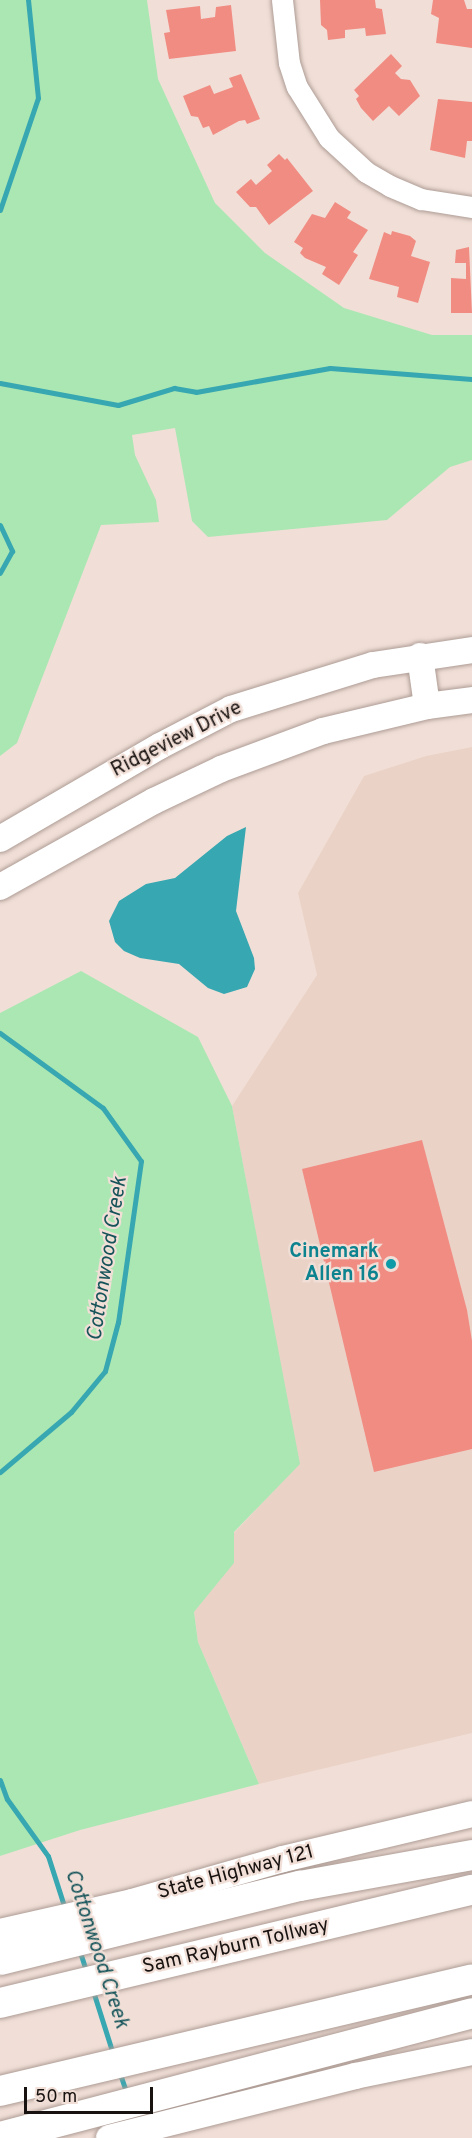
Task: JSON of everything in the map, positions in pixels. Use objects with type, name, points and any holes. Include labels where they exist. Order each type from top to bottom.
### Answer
[{"type":"highway","points":[[0,1959],[300,1886],[472,1855]]},
{"type":"highway","name":"Sam Rayburn Tollway","points":[[0,2002],[472,1890]]},
{"type":"highway","points":[[0,2091],[472,1979]]},
{"type":"highway","points":[[0,2137],[472,2013]]},
{"type":"main road","name":"Ridgeview Drive","points":[[0,839],[160,746],[231,710],[330,676],[420,656],[472,650]]},
{"type":"main road","points":[[420,656],[427,706]]},
{"type":"main road","points":[[0,887],[187,783],[323,731],[427,706],[472,700]]},
{"type":"main road","name":"State Highway 121","points":[[0,1932],[132,1902],[283,1859],[472,1814]]},
{"type":"main road","points":[[109,2138],[355,2076],[472,2052]]},
{"type":"street","points":[[282,0],[289,63],[297,87],[329,138],[366,172],[390,186],[421,199],[472,207]]},
{"type":"shaded area","points":[[472,747],[472,1733],[259,1784],[198,1642],[194,1612],[233,1563],[234,1533],[299,1464],[232,1106],[317,975],[298,893],[364,776],[426,756]]},
{"type":"green space","points":[[0,0],[147,0],[158,79],[215,203],[265,253],[344,308],[432,335],[472,335],[472,460],[450,467],[387,520],[208,537],[192,521],[175,428],[132,435],[135,455],[156,500],[159,522],[101,525],[17,743],[0,756]]},
{"type":"green space","points":[[81,971],[198,1037],[232,1106],[300,1464],[234,1532],[234,1563],[194,1612],[198,1642],[259,1784],[80,1830],[0,1856],[0,1013]]},
{"type":"water","points":[[246,827],[236,911],[254,958],[255,969],[247,987],[224,994],[208,988],[179,964],[140,958],[124,951],[115,942],[109,921],[119,901],[146,884],[175,878],[227,836]]},
{"type":"building","points":[[320,0],[375,0],[376,8],[382,9],[386,34],[366,36],[365,28],[345,30],[345,38],[328,40],[327,30],[321,25]]},
{"type":"building","points":[[433,0],[464,0],[467,9],[472,9],[472,48],[436,43],[439,18],[431,14]]},
{"type":"building","points":[[231,5],[236,51],[169,59],[164,33],[170,32],[166,10],[200,6],[201,19],[215,17],[216,7]]},
{"type":"building","points":[[391,54],[402,66],[395,73],[401,79],[410,80],[420,96],[399,116],[389,106],[373,121],[361,108],[356,99],[359,96],[354,90]]},
{"type":"building","points":[[241,74],[260,119],[247,124],[245,120],[239,121],[213,135],[209,126],[203,128],[198,117],[191,116],[183,96],[210,85],[214,94],[233,87],[229,78]]},
{"type":"building","points":[[438,99],[472,102],[472,141],[467,141],[465,158],[430,150]]},
{"type":"building","points":[[279,154],[285,160],[287,158],[313,191],[269,225],[256,207],[250,207],[236,192],[251,179],[256,185],[272,171],[267,165]]},
{"type":"building","points":[[335,202],[351,212],[347,218],[368,230],[353,252],[358,255],[339,285],[322,274],[326,267],[305,258],[300,253],[303,248],[294,242],[312,214],[325,218]]},
{"type":"building","points":[[392,231],[410,236],[416,241],[411,256],[430,262],[418,303],[397,297],[399,287],[369,279],[384,232],[391,235]]},
{"type":"building","points":[[469,247],[472,313],[451,313],[451,278],[466,279],[466,263],[455,263],[456,250]]},
{"type":"building","name":"Cinemark Allen 16","points":[[422,1140],[467,1310],[472,1341],[472,1449],[374,1472],[302,1169]]},
{"type":"waterway","name":"Cottonwood Creek","points":[[0,210],[38,98],[28,0]]},
{"type":"waterway","points":[[0,383],[118,405],[174,388],[196,392],[330,368],[472,379]]},
{"type":"waterway","name":"Cottonwood Creek","points":[[0,525],[12,551],[0,573]]},
{"type":"waterway","name":"Cottonwood Creek","points":[[0,1033],[103,1108],[141,1161],[118,1322],[105,1371],[71,1412],[0,1472]]},
{"type":"waterway","name":"Cottonwood Creek","points":[[0,1780],[7,1799],[48,1856],[65,1909]]},
{"type":"waterway","name":"Cottonwood Creek","points":[[79,1949],[87,1974]]},
{"type":"waterway","name":"Cottonwood Creek","points":[[93,1991],[113,2054]]},
{"type":"waterway","name":"Cottonwood Creek","points":[[119,2071],[127,2094]]},
{"type":"place","name":"Cinemark Allen 16","points":[[391,1264]]}]
